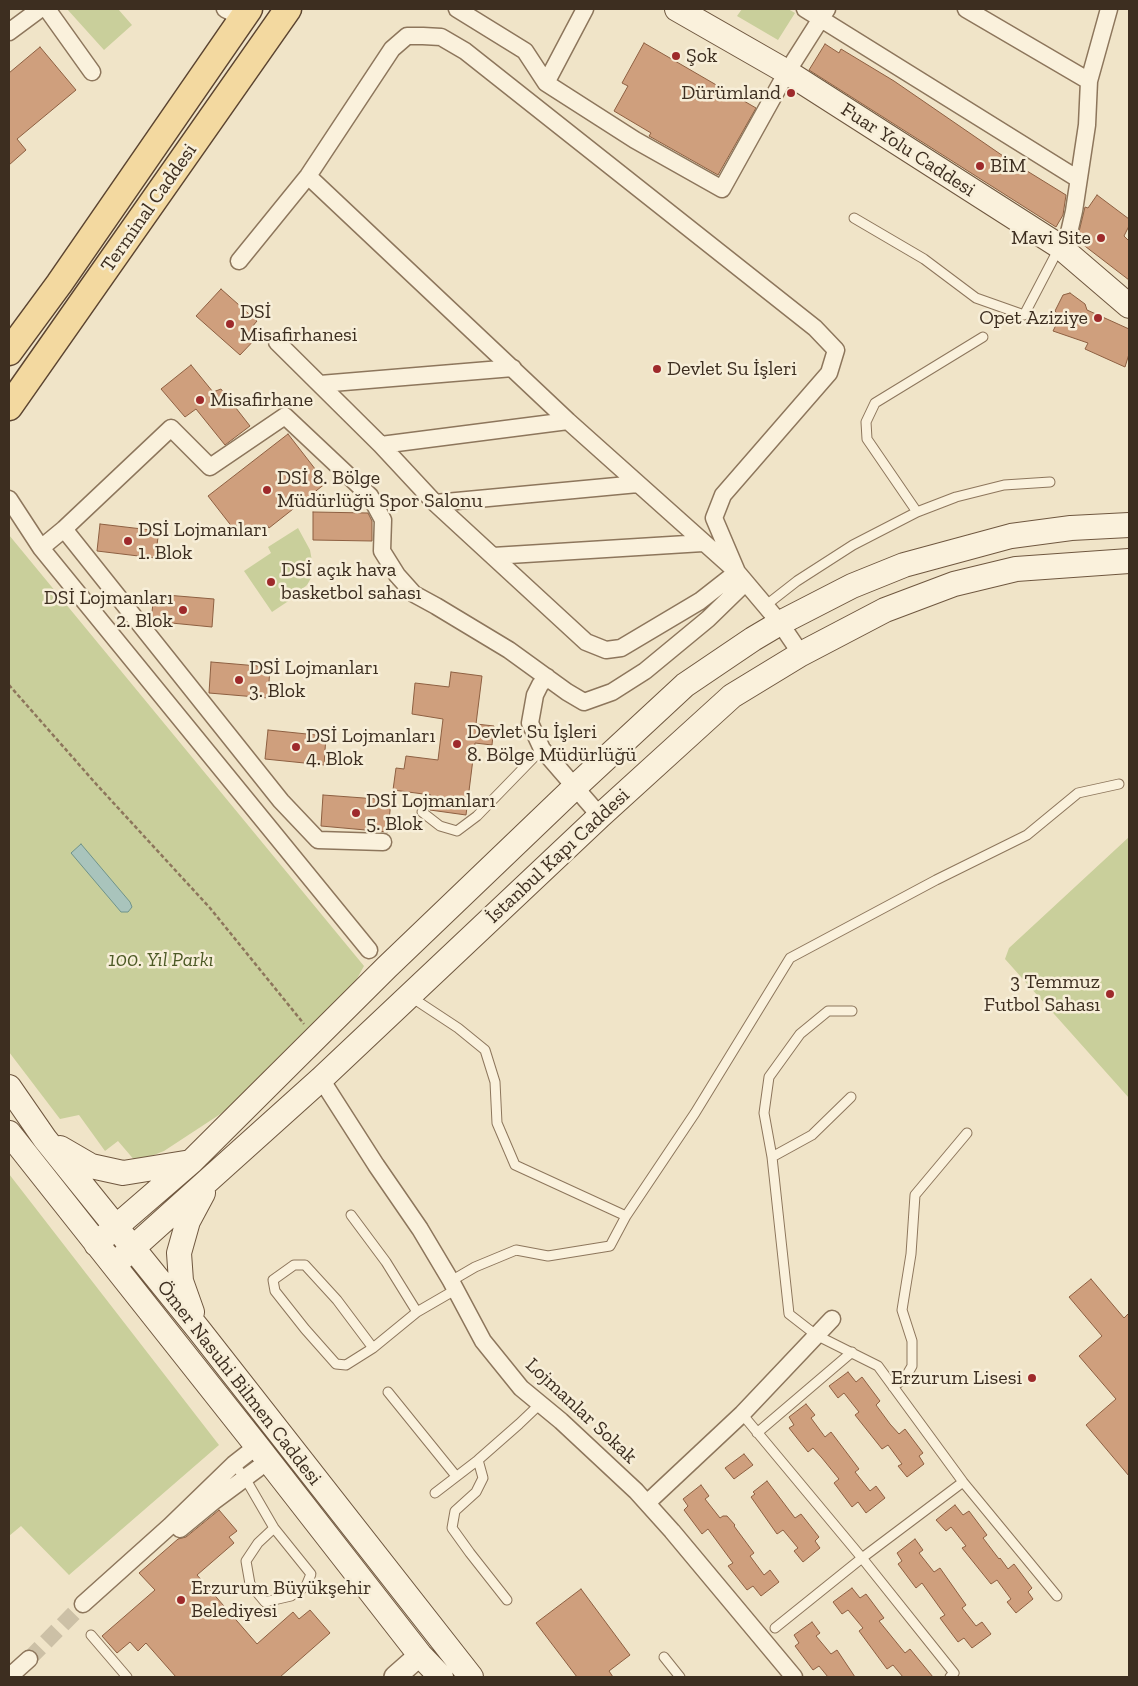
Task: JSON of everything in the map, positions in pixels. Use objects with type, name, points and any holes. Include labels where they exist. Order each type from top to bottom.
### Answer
[{"type":"main road","name":"Terminal Caddesi","points":[[9,407],[288,9]]},
{"type":"main road","name":"Fuar Yolu Caddesi","points":[[677,9],[787,72],[1060,246],[1129,306]]},
{"type":"main road","name":"Terminal Caddesi","points":[[9,352],[65,276],[239,12]]},
{"type":"main road","points":[[96,1244],[191,1162],[387,967],[685,684],[753,639],[772,615],[904,566],[1011,536],[1071,528],[1129,525]]},
{"type":"main road","name":"İstanbul Kapı Caddesi","points":[[226,1164],[321,1078],[600,816],[732,696],[801,654],[884,610],[954,584],[1016,569],[1129,561]]},
{"type":"main road","name":"Ömer Nasuhi Bilmen Caddesi","points":[[9,1087],[46,1139],[115,1227],[199,1330],[472,1677]]},
{"type":"main road","name":"Ömer Nasuhi Bilmen Caddesi","points":[[9,1133],[437,1676]]},
{"type":"main road","points":[[46,1139],[91,1166],[123,1172],[191,1162]]},
{"type":"main road","points":[[114,1265],[226,1164]]},
{"type":"main road","points":[[199,1330],[181,1281],[179,1253],[188,1221],[201,1195],[226,1164]]},
{"type":"main road","points":[[420,1655],[441,1638]]},
{"type":"main road","points":[[437,1676],[456,1658]]},
{"type":"street","points":[[9,32],[40,9]]},
{"type":"street","points":[[47,9],[92,72]]},
{"type":"street","points":[[457,9],[525,51],[546,83],[635,140],[722,189],[787,72],[824,14]]},
{"type":"street","points":[[546,83],[585,9]]},
{"type":"street","points":[[806,9],[824,14],[1078,178]]},
{"type":"street","points":[[966,9],[1089,81]]},
{"type":"street","points":[[1060,246],[1068,237],[1086,126],[1089,81],[1109,9]]},
{"type":"street","points":[[239,261],[308,176],[392,49],[407,36],[441,37],[465,51],[815,328],[836,350],[829,373],[722,495],[714,518],[741,577]]},
{"type":"street","points":[[308,176],[568,420],[741,577],[801,654]]},
{"type":"street","points":[[277,342],[381,445],[435,503],[586,642],[606,650],[621,648],[741,577]]},
{"type":"street","points":[[320,384],[513,368]]},
{"type":"street","points":[[41,548],[64,529],[171,428],[210,467],[285,416],[370,496],[383,520],[382,551],[397,575],[414,594],[509,650],[584,702],[612,692],[645,671],[708,619],[741,577]]},
{"type":"street","points":[[381,445],[568,420]]},
{"type":"street","points":[[435,503],[638,484]]},
{"type":"street","points":[[9,499],[41,548],[369,950]]},
{"type":"street","points":[[64,529],[281,802],[318,840],[383,842]]},
{"type":"street","points":[[493,556],[703,543]]},
{"type":"street","points":[[547,677],[540,685],[536,695],[530,723],[542,748],[600,816]]},
{"type":"street","name":"Lojmanlar Sokak","points":[[321,1078],[376,1165],[420,1229],[483,1341],[521,1388],[574,1434],[647,1503],[794,1677]]},
{"type":"street","points":[[647,1503],[742,1414],[832,1319]]},
{"type":"street","points":[[263,1454],[245,1478],[85,1606],[234,1464],[263,1454]]},
{"type":"street","points":[[395,1677],[420,1655]]},
{"type":"street","points":[[9,1677],[31,1661],[17,1677]]},
{"type":"lane","points":[[854,218],[924,259],[976,298],[1024,315],[1060,246]]},
{"type":"lane","points":[[917,512],[868,439],[866,422],[875,403],[983,337]]},
{"type":"lane","points":[[772,615],[797,581],[852,545],[917,512],[956,497],[1004,485],[1050,482]]},
{"type":"lane","points":[[422,812],[440,826],[458,831],[477,816],[542,748]]},
{"type":"lane","points":[[372,1348],[337,1300],[305,1265],[294,1264],[272,1280],[275,1291],[305,1330],[336,1364],[346,1365],[372,1348],[475,1267],[516,1250],[548,1256],[610,1246],[626,1216],[695,1113],[790,958],[936,880],[1028,835],[1078,793],[1120,784]]},
{"type":"lane","points":[[409,996],[458,1028],[485,1050],[496,1082],[497,1123],[515,1165],[626,1216]]},
{"type":"lane","points":[[852,1011],[828,1011],[800,1034],[769,1078],[764,1113],[772,1157],[788,1314],[816,1335],[878,1366],[962,1482],[1057,1596]]},
{"type":"lane","points":[[772,1157],[812,1135],[851,1097]]},
{"type":"lane","points":[[893,1387],[905,1378],[912,1366],[912,1341],[902,1310],[911,1254],[915,1195],[967,1133]]},
{"type":"lane","points":[[351,1215],[386,1262],[417,1312]]},
{"type":"lane","points":[[757,1433],[852,1352]]},
{"type":"lane","points":[[388,1392],[456,1476]]},
{"type":"lane","points":[[435,1493],[478,1460],[540,1404]]},
{"type":"lane","points":[[742,1414],[862,1558],[954,1673],[950,1677]]},
{"type":"lane","points":[[478,1460],[483,1478],[476,1492],[455,1511],[452,1528],[508,1600]]},
{"type":"lane","points":[[234,1464],[245,1478],[274,1528],[311,1574],[306,1586],[291,1596],[265,1602],[250,1584],[246,1561],[258,1543],[274,1528]]},
{"type":"lane","points":[[775,1628],[862,1558],[962,1482]]},
{"type":"lane","points":[[91,1636],[127,1677]]},
{"type":"lane","points":[[664,1657],[680,1677]]},
{"type":"path","points":[[9,685],[96,785],[210,908],[316,1039]]},
{"type":"green space","points":[[67,9],[118,9],[132,25],[104,50]]},
{"type":"green space","points":[[742,9],[788,9],[795,13],[778,40],[737,16]]},
{"type":"green space","points":[[298,528],[310,550],[312,561],[311,578],[299,594],[272,612],[244,571],[271,553],[268,547]]},
{"type":"green space","name":"100. Yıl Parkı","points":[[9,535],[364,966],[354,984],[225,1111],[164,1151],[136,1162],[118,1141],[105,1151],[79,1115],[60,1119],[9,1052]]},
{"type":"green space","points":[[1129,837],[1129,1098],[1005,959],[1009,948]]},
{"type":"green space","points":[[9,1174],[219,1445],[69,1575],[21,1526],[9,1536]]},
{"type":"water","points":[[81,844],[130,902],[132,907],[128,912],[121,912],[71,853]]},
{"type":"building","points":[[644,43],[756,108],[718,175],[649,136],[651,133],[614,111],[628,86],[622,83]]},
{"type":"building","points":[[825,44],[839,53],[841,49],[894,81],[1006,158],[1066,195],[1063,215],[1056,227],[809,70]]},
{"type":"building","points":[[40,47],[76,90],[17,139],[26,150],[9,165],[9,73]]},
{"type":"building","name":"Mavi Site","points":[[1097,195],[1129,219],[1129,226],[1124,236],[1129,241],[1129,280],[1077,240],[1085,207],[1088,208]]},
{"type":"building","name":"DSİ Misafirhanesi","points":[[221,289],[257,321],[252,327],[260,334],[240,355],[196,316]]},
{"type":"building","points":[[1070,293],[1085,304],[1087,310],[1129,329],[1129,354],[1125,367],[1085,349],[1088,343],[1053,331],[1060,317],[1055,311],[1063,295]]},
{"type":"building","name":"Misafirhane","points":[[191,365],[213,392],[221,389],[250,426],[225,445],[196,409],[185,417],[161,389]]},
{"type":"building","name":"DSİ 8. Bölge Müdürlüğü Spor Salonu","points":[[288,434],[326,483],[269,528],[267,525],[253,536],[241,522],[233,528],[208,496]]},
{"type":"building","points":[[313,512],[368,513],[372,521],[372,541],[313,540]]},
{"type":"building","name":"DSİ Lojmanları 1. Blok","points":[[100,524],[159,531],[155,558],[97,551]]},
{"type":"building","name":"DSİ Lojmanları 2. Blok","points":[[154,594],[214,599],[212,627],[151,621]]},
{"type":"building","name":"DSİ Lojmanları 3. Blok","points":[[211,662],[270,667],[268,698],[209,693]]},
{"type":"building","name":"Devlet Su İşleri 8. Bölge Müdürlüğü","points":[[451,672],[482,676],[476,724],[494,726],[492,745],[475,743],[466,815],[430,810],[431,795],[393,790],[396,768],[404,769],[406,756],[438,760],[443,719],[412,714],[415,683],[449,687]]},
{"type":"building","name":"DSİ Lojmanları 4. Blok","points":[[268,730],[326,736],[324,765],[265,759]]},
{"type":"building","name":"DSİ Lojmanları 5. Blok","points":[[323,795],[391,800],[388,832],[321,826]]},
{"type":"building","points":[[1091,1279],[1124,1318],[1129,1313],[1129,1476],[1086,1425],[1116,1399],[1079,1356],[1102,1336],[1069,1297]]},
{"type":"building","points":[[848,1372],[856,1382],[862,1377],[880,1401],[876,1405],[890,1424],[899,1434],[905,1429],[923,1453],[919,1456],[924,1464],[907,1477],[898,1466],[902,1464],[888,1445],[882,1449],[855,1415],[859,1412],[844,1393],[838,1398],[829,1386]]},
{"type":"building","points":[[806,1404],[815,1415],[811,1418],[825,1437],[831,1432],[859,1469],[855,1472],[870,1491],[876,1486],[885,1498],[866,1513],[858,1502],[852,1507],[834,1483],[839,1479],[813,1448],[808,1452],[789,1428],[794,1425],[789,1417]]},
{"type":"building","points":[[744,1454],[753,1465],[734,1479],[725,1468]]},
{"type":"building","points":[[767,1481],[795,1518],[801,1514],[819,1537],[815,1541],[820,1548],[803,1562],[794,1551],[798,1548],[783,1530],[777,1534],[751,1497],[755,1494],[753,1492]]},
{"type":"building","points":[[701,1485],[709,1496],[705,1499],[720,1518],[727,1516],[735,1525],[754,1553],[750,1556],[764,1575],[770,1570],[779,1582],[761,1596],[753,1586],[747,1590],[728,1566],[733,1563],[708,1529],[702,1534],[684,1510],[688,1506],[683,1499]]},
{"type":"building","points":[[955,1505],[963,1515],[969,1511],[987,1535],[983,1538],[999,1559],[1008,1569],[1014,1564],[1032,1588],[1028,1592],[1033,1599],[1016,1613],[1007,1602],[1011,1599],[997,1580],[991,1584],[962,1548],[966,1546],[951,1527],[946,1531],[936,1520]]},
{"type":"building","name":"Erzurum Büyükşehir Belediyesi","points":[[219,1510],[237,1531],[229,1537],[234,1543],[197,1575],[257,1644],[293,1612],[299,1619],[310,1610],[330,1633],[280,1677],[176,1677],[146,1643],[138,1651],[130,1642],[117,1653],[102,1636],[155,1590],[139,1573],[178,1539],[186,1537]]},
{"type":"building","points":[[915,1539],[923,1550],[919,1553],[934,1572],[940,1568],[966,1605],[962,1608],[976,1626],[982,1622],[991,1634],[972,1648],[964,1638],[958,1642],[940,1618],[945,1615],[922,1583],[916,1588],[898,1564],[902,1561],[897,1553]]},
{"type":"building","points":[[852,1588],[860,1598],[866,1594],[884,1618],[879,1621],[905,1653],[910,1649],[933,1677],[903,1677],[893,1665],[887,1669],[859,1631],[863,1628],[848,1610],[842,1614],[833,1602]]},
{"type":"building","points":[[581,1589],[630,1655],[609,1671],[613,1677],[577,1677],[536,1623]]},
{"type":"building","points":[[812,1622],[820,1633],[816,1636],[831,1654],[837,1650],[855,1677],[828,1677],[819,1666],[813,1670],[795,1646],[799,1643],[794,1635]]},
{"type":"tunnel","points":[[29,1659],[83,1604]]},
{"type":"place","name":"Şok","points":[[676,56]]},
{"type":"place","name":"Dürümland","points":[[791,93]]},
{"type":"place","name":"BİM","points":[[980,166]]},
{"type":"place","name":"Mavi Site","points":[[1101,238]]},
{"type":"place","name":"Opet Aziziye","points":[[1098,318]]},
{"type":"place","name":"DSİ Misafirhanesi","points":[[230,324]]},
{"type":"place","name":"Devlet Su İşleri","points":[[657,369]]},
{"type":"place","name":"Misafirhane","points":[[200,400]]},
{"type":"place","name":"DSİ 8. Bölge Müdürlüğü Spor Salonu","points":[[267,490]]},
{"type":"place","name":"DSİ Lojmanları 1. Blok","points":[[128,541]]},
{"type":"place","name":"DSİ açık hava basketbol sahası","points":[[271,582]]},
{"type":"place","name":"DSİ Lojmanları 2. Blok","points":[[183,610]]},
{"type":"place","name":"DSİ Lojmanları 3. Blok","points":[[239,680]]},
{"type":"place","name":"Devlet Su İşleri 8. Bölge Müdürlüğü","points":[[457,744]]},
{"type":"place","name":"DSİ Lojmanları 4. Blok","points":[[296,747]]},
{"type":"place","name":"DSİ Lojmanları 5. Blok","points":[[356,813]]},
{"type":"place","name":"3 Temmuz Futbol Sahası","points":[[1110,994]]},
{"type":"place","name":"Erzurum Lisesi","points":[[1032,1378]]},
{"type":"place","name":"Erzurum Büyükşehir Belediyesi","points":[[181,1600]]}]
